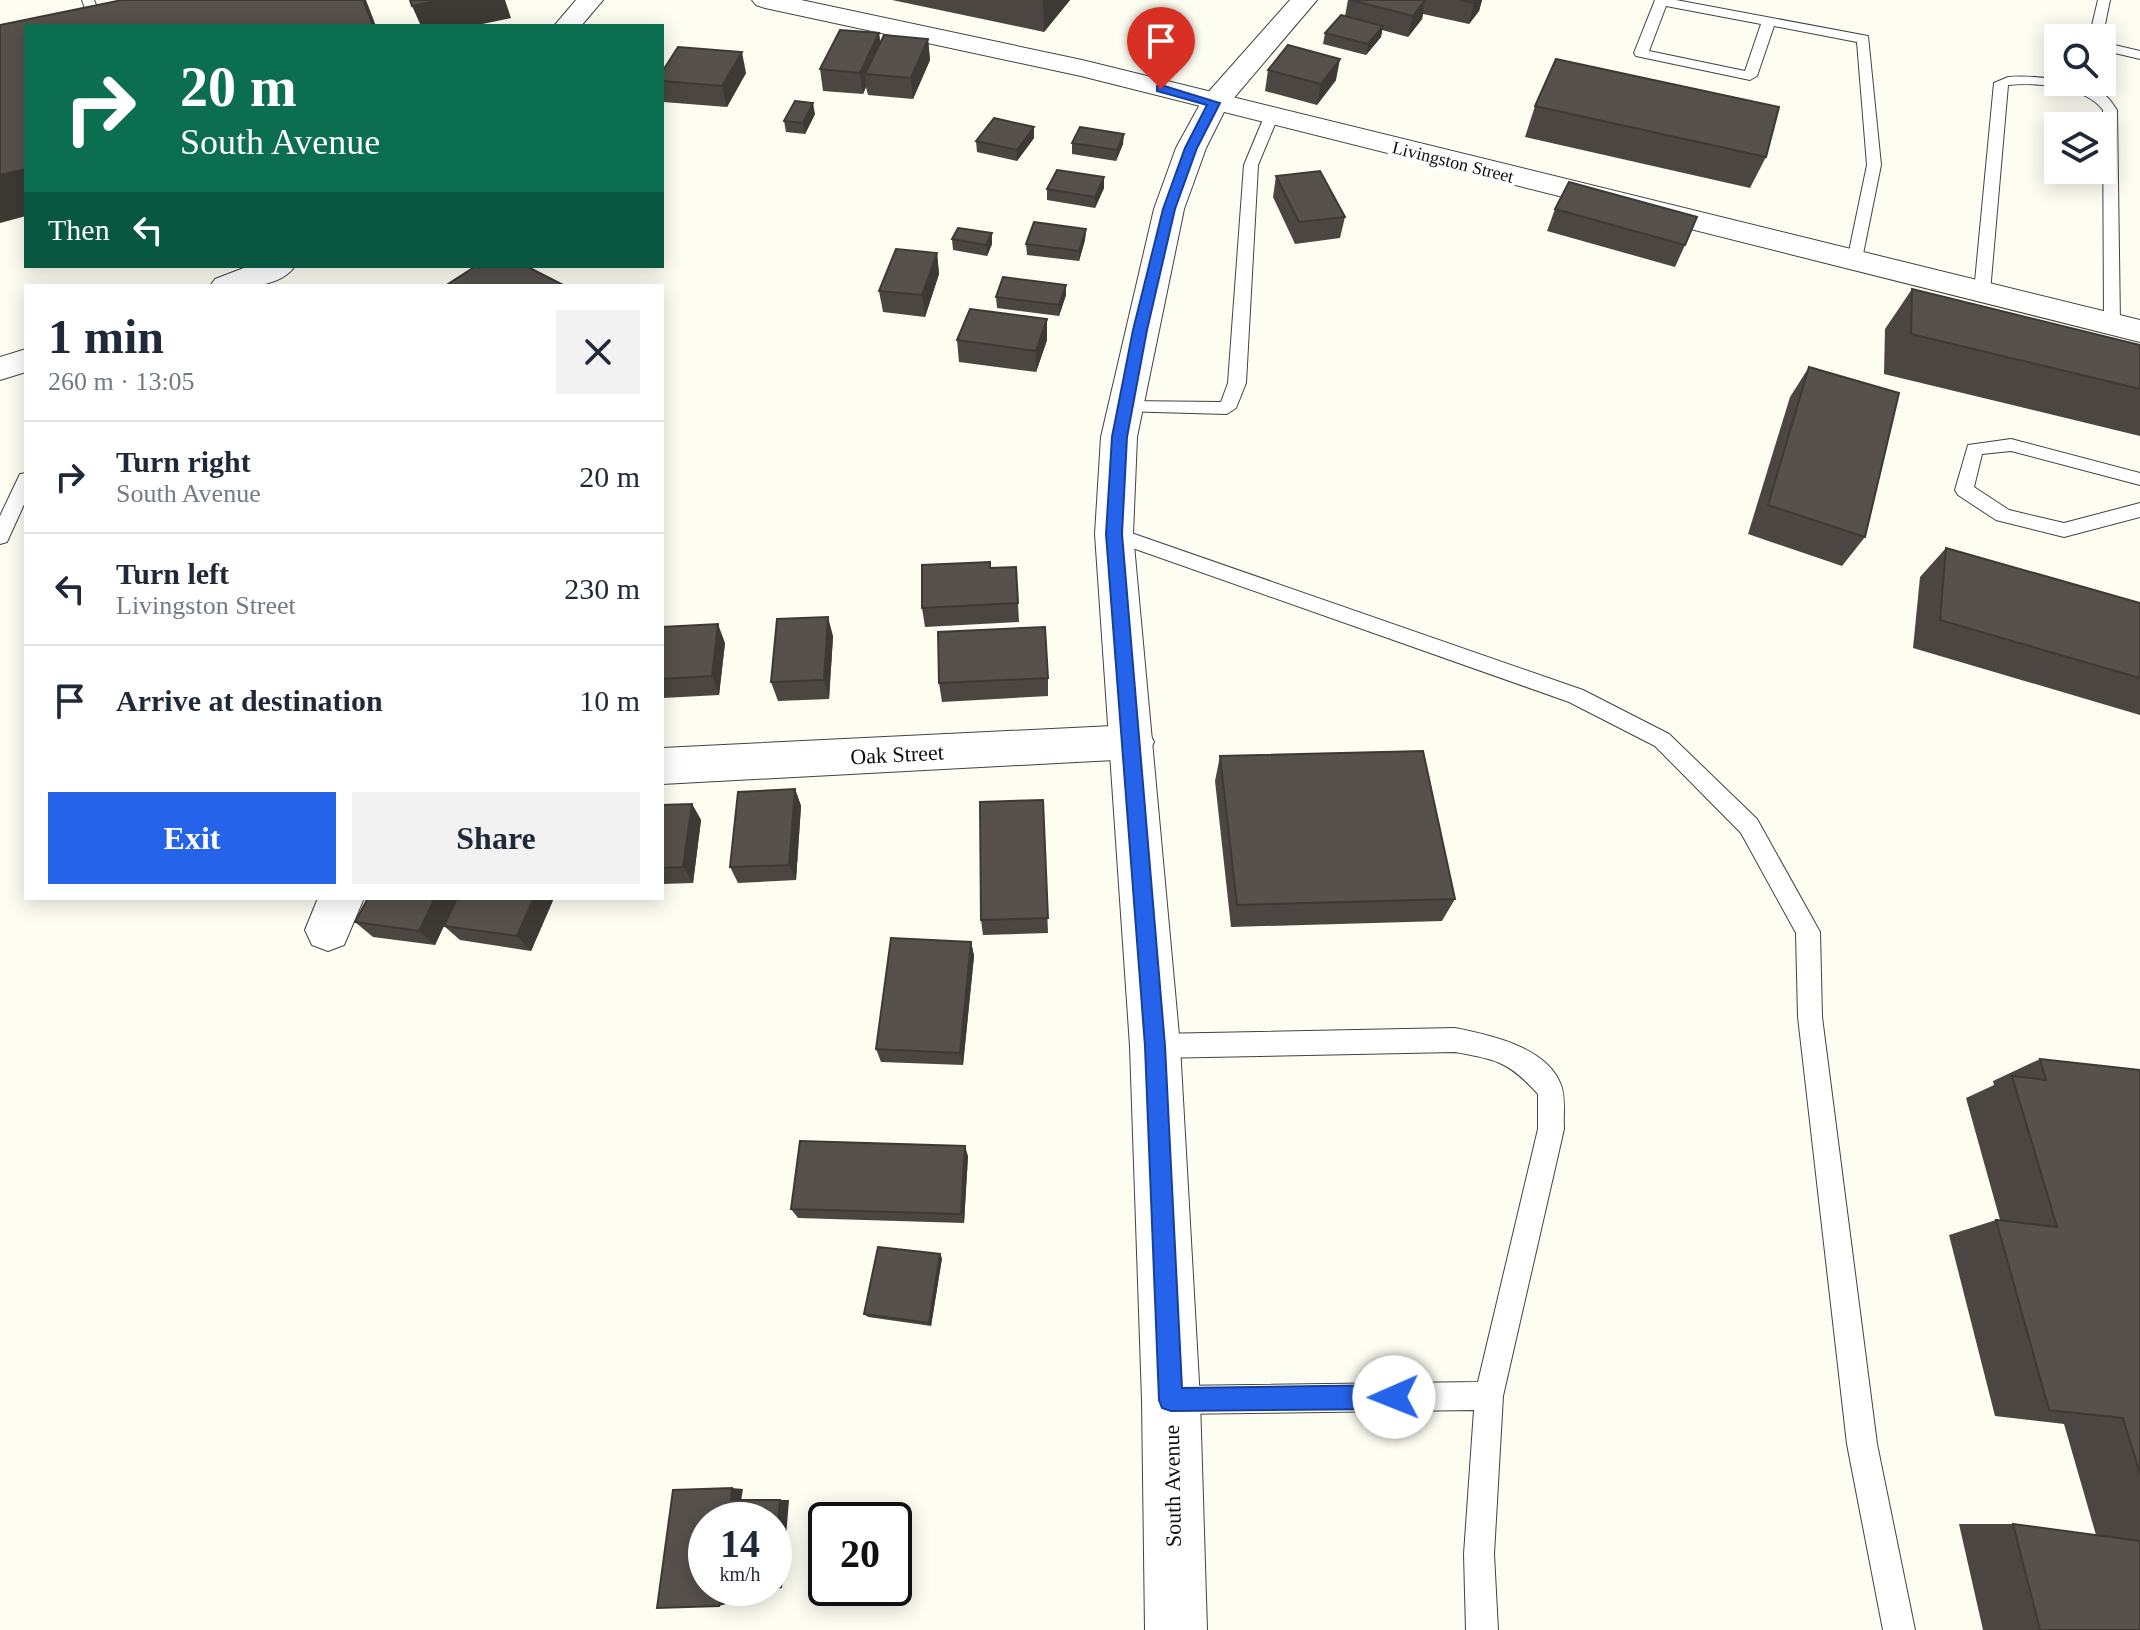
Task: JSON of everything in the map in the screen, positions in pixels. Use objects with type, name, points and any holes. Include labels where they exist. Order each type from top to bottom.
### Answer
[{"type":"street","points":[[569,24],[590,0]]},
{"type":"street","name":"South Avenue","points":[[1176,1630],[1171,1400],[1155,1046],[1114,534],[1119,437],[1169,209],[1191,148],[1214,103],[1304,0]]},
{"type":"street","name":"Livingston Street","points":[[779,1],[1082,68],[2126,328]]},
{"type":"street","points":[[231,284],[274,268]]},
{"type":"street","points":[[0,369],[24,361]]},
{"type":"street","name":"Oak Street","points":[[664,766],[1133,742]]},
{"type":"lane","points":[[88,0],[97,24]]},
{"type":"lane","points":[[2099,24],[2104,0]]},
{"type":"lane","points":[[1769,21],[1750,76],[1641,53],[1661,1],[1769,21],[1863,39],[1874,165],[1855,261]]},
{"type":"lane","points":[[2116,49],[2140,55]]},
{"type":"lane","points":[[1982,292],[2001,83],[2020,79],[2088,92],[2101,98],[2110,110],[2126,328]]},
{"type":"lane","points":[[1125,407],[1227,408],[1237,383],[1251,165],[1271,117]]},
{"type":"lane","points":[[2140,479],[2011,445],[1974,449],[1964,490],[2003,515],[2064,530],[2140,510]]},
{"type":"lane","points":[[0,537],[24,483]]},
{"type":"lane","points":[[1114,534],[1576,696],[1662,740],[1749,826],[1808,932],[1810,1017],[1862,1444],[1899,1630]]},
{"type":"lane","points":[[1155,1046],[1455,1040],[1492,1047],[1523,1060],[1550,1089],[1551,1129],[1489,1396],[1479,1554],[1482,1630]]},
{"type":"lane","points":[[1171,1400],[1489,1396]]},
{"type":"building","points":[[122,0],[363,0],[372,24],[24,24],[24,169],[0,175],[0,25]]},
{"type":"building","points":[[410,0],[440,0],[412,6]]},
{"type":"building","points":[[1350,0],[1425,0],[1413,16]]},
{"type":"building","points":[[1341,15],[1383,26],[1368,44],[1325,33]]},
{"type":"building","points":[[840,30],[879,33],[860,73],[820,69]]},
{"type":"building","points":[[884,35],[928,39],[911,78],[865,74]]},
{"type":"building","points":[[1288,45],[1340,59],[1321,84],[1268,70]]},
{"type":"building","points":[[678,47],[742,52],[722,86],[664,81],[664,69]]},
{"type":"building","points":[[1556,59],[1779,107],[1766,157],[1535,106]]},
{"type":"building","points":[[795,101],[813,103],[803,123],[784,121]]},
{"type":"building","points":[[994,118],[1034,127],[1017,150],[976,141]]},
{"type":"building","points":[[1080,127],[1124,134],[1117,150],[1072,143]]},
{"type":"building","points":[[1057,170],[1104,177],[1095,197],[1047,189]]},
{"type":"building","points":[[1320,171],[1345,217],[1299,222],[1276,176]]},
{"type":"building","points":[[1569,182],[1697,217],[1685,245],[1555,209]]},
{"type":"building","points":[[1034,222],[1086,229],[1079,251],[1026,244]]},
{"type":"building","points":[[958,228],[992,233],[986,245],[952,239]]},
{"type":"building","points":[[896,249],[937,253],[922,295],[879,291]]},
{"type":"building","points":[[473,268],[530,268],[561,284],[448,284]]},
{"type":"building","points":[[1003,277],[1066,285],[1059,305],[996,297]]},
{"type":"building","points":[[1912,289],[2140,345],[2140,389],[1911,334]]},
{"type":"building","points":[[970,309],[1047,319],[1036,351],[957,340]]},
{"type":"building","points":[[1809,367],[1899,393],[1865,537],[1768,505]]},
{"type":"building","points":[[1946,548],[2140,603],[2140,678],[1940,620]]},
{"type":"building","points":[[990,562],[990,568],[1016,567],[1018,603],[922,608],[922,565]]},
{"type":"building","points":[[828,617],[824,680],[771,682],[777,619]]},
{"type":"building","points":[[718,624],[712,676],[664,679],[664,627]]},
{"type":"building","points":[[1045,627],[1048,678],[939,683],[938,632]]},
{"type":"building","points":[[1423,751],[1455,899],[1237,905],[1220,756]]},
{"type":"building","points":[[795,789],[789,865],[730,867],[738,792]]},
{"type":"building","points":[[1043,800],[1048,918],[981,920],[980,802]]},
{"type":"building","points":[[692,804],[683,867],[664,868],[664,805]]},
{"type":"building","points":[[367,900],[434,900],[419,931],[355,922]]},
{"type":"building","points":[[456,900],[533,900],[517,936],[444,926]]},
{"type":"building","points":[[891,938],[971,942],[960,1053],[876,1049]]},
{"type":"building","points":[[2040,1059],[2140,1070],[2140,1474],[2123,1418],[2049,1410],[1996,1220],[2057,1227],[2012,1076],[2046,1080]]},
{"type":"building","points":[[800,1141],[965,1146],[961,1214],[791,1209]]},
{"type":"building","points":[[878,1247],[940,1254],[929,1323],[864,1314]]},
{"type":"building","points":[[732,1488],[731,1500],[780,1500],[688,1502],[688,1606],[719,1606],[657,1608],[673,1490]]},
{"type":"building","points":[[2013,1524],[2140,1541],[2140,1630],[2040,1630]]},
{"type":"route","points":[[1161,89],[1214,103],[1191,148],[1169,209],[1140,330],[1119,437],[1114,534],[1155,1046],[1171,1400],[1394,1397]]}]
